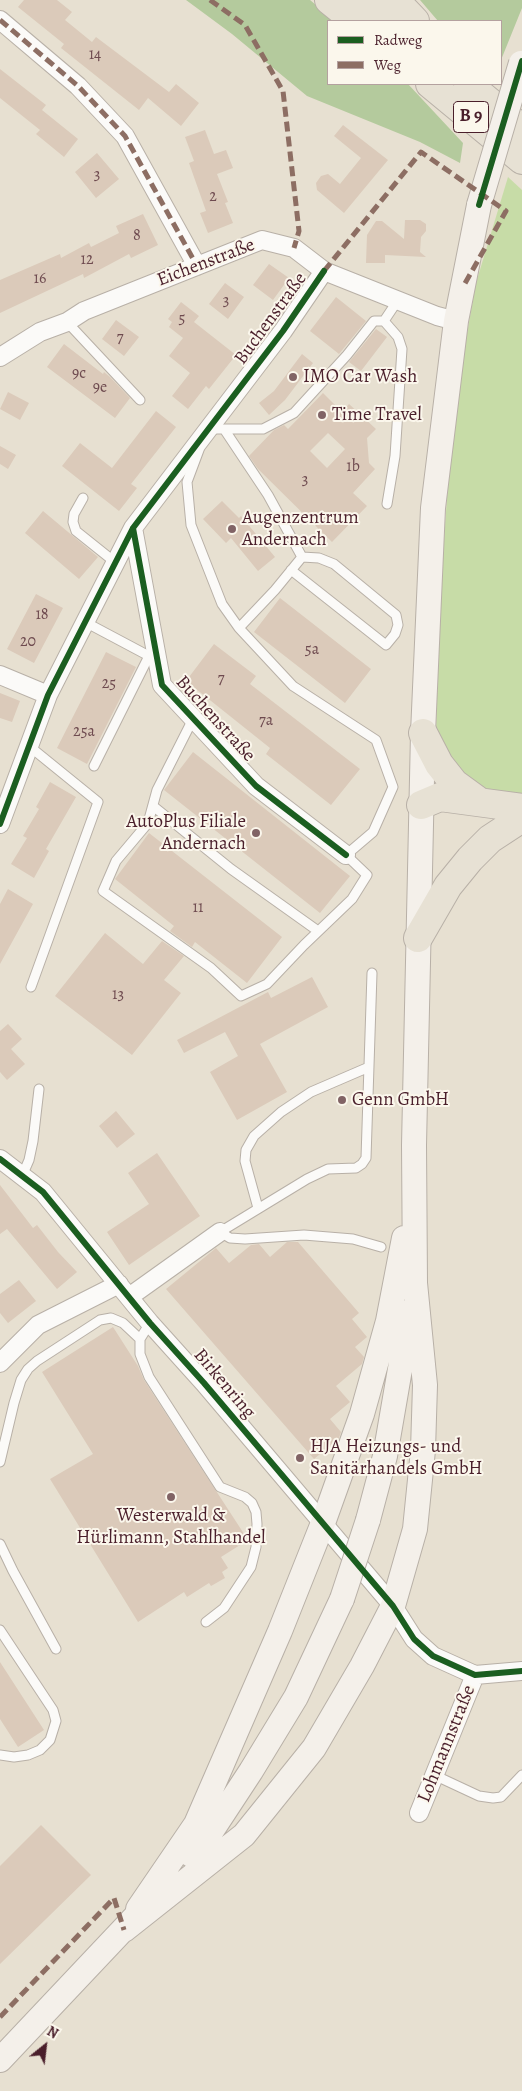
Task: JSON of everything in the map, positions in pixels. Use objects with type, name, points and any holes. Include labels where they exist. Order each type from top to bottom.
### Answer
[{"type":"highway","points":[[328,0],[354,20]]},
{"type":"highway","points":[[362,0],[387,20]]},
{"type":"highway","points":[[395,0],[414,20]]},
{"type":"highway","name":"B 9","points":[[431,85],[519,151]]},
{"type":"highway","name":"B 9","points":[[473,87],[519,151]]},
{"type":"highway","points":[[423,733],[439,764],[454,783],[480,802],[517,817]]},
{"type":"highway","points":[[421,805],[440,797],[480,802]]},
{"type":"highway","points":[[421,805],[446,816],[517,817]]},
{"type":"highway","points":[[418,938],[448,886],[459,872],[490,839],[517,817]]},
{"type":"main road","points":[[124,1930],[244,1835],[314,1748],[362,1666],[393,1606],[415,1530],[423,1450],[426,1385],[415,1283],[413,1191],[423,733],[433,508],[456,321],[479,205],[522,62]]},
{"type":"main road","points":[[124,1930],[196,1824],[280,1631],[323,1523],[362,1414],[386,1330],[413,1191]]},
{"type":"main road","points":[[0,2060],[124,1930],[208,1835],[246,1779],[296,1697],[342,1599],[368,1520],[385,1456],[415,1283]]},
{"type":"street","points":[[0,20],[78,86],[125,136],[197,266]]},
{"type":"street","name":"Eichenstraße","points":[[0,356],[40,332],[67,322],[84,311],[262,240],[294,248],[324,271],[438,316],[456,321]]},
{"type":"street","name":"Buchenstraße","points":[[2,813],[48,695],[134,528],[216,429],[324,271]]},
{"type":"street","name":"Buchenstraße","points":[[134,528],[162,685],[256,786],[346,855]]},
{"type":"street","points":[[0,675],[48,695]]},
{"type":"street","name":"Birkenring","points":[[0,1159],[43,1192],[150,1323],[393,1606],[414,1639]]},
{"type":"street","points":[[0,1363],[38,1325],[124,1291],[220,1232]]},
{"type":"street","name":"Lohmannstraße","points":[[414,1639],[433,1656],[475,1675],[522,1671]]},
{"type":"street","name":"Lohmannstraße","points":[[419,1813],[475,1675]]},
{"type":"lane","points":[[384,321],[398,300]]},
{"type":"lane","points":[[216,429],[263,429],[294,413],[347,355],[374,321],[384,321],[398,337],[402,348],[395,456],[387,504]]},
{"type":"lane","points":[[67,322],[140,400]]},
{"type":"lane","points":[[216,429],[268,495],[302,557]]},
{"type":"lane","points":[[194,719],[165,775],[148,823],[116,861],[103,891],[211,968],[241,996],[268,984],[318,931],[352,899],[367,875],[346,855],[373,832],[394,787],[376,740],[292,686],[239,628],[222,604],[190,525],[186,482],[216,429]]},
{"type":"lane","points":[[84,498],[74,514],[72,522],[76,530],[116,563]]},
{"type":"lane","points":[[239,628],[275,590],[302,557]]},
{"type":"lane","points":[[291,570],[386,645],[395,634],[398,624],[396,614],[334,564],[319,558],[302,557]]},
{"type":"lane","points":[[85,622],[149,656],[94,766]]},
{"type":"lane","points":[[29,746],[98,802],[31,987]]},
{"type":"lane","points":[[153,806],[231,868],[318,931]]},
{"type":"lane","points":[[372,973],[366,1158],[356,1168],[328,1170],[286,1190],[220,1232],[230,1238],[244,1239],[304,1235],[353,1239],[381,1247]]},
{"type":"lane","points":[[258,1208],[245,1161],[246,1150],[254,1136],[281,1112],[312,1092],[369,1067]]},
{"type":"lane","points":[[22,1176],[29,1160],[33,1141],[39,1089]]},
{"type":"lane","points":[[0,1462],[21,1380],[36,1361],[100,1320],[111,1318],[123,1323],[140,1339]]},
{"type":"lane","points":[[150,1323],[140,1339],[140,1354],[149,1377],[214,1480],[226,1491],[245,1497],[252,1503],[256,1512],[256,1547],[251,1567],[224,1608],[206,1622]]},
{"type":"lane","points":[[0,1544],[56,1650]]},
{"type":"lane","points":[[0,1630],[53,1710],[56,1721],[50,1740],[40,1750],[28,1755],[14,1757],[0,1755]]},
{"type":"lane","points":[[434,1775],[479,1796],[493,1798],[501,1797],[518,1786],[522,1775]]},
{"type":"green space","points":[[186,0],[310,0],[334,20],[327,20],[327,85],[409,85],[463,143],[460,163],[420,142],[307,96],[232,34]]},
{"type":"green space","points":[[420,0],[522,0],[522,8],[502,58],[502,20],[437,20]]},
{"type":"green space","points":[[508,177],[522,190],[522,798],[500,797],[457,775],[436,731],[440,595],[449,470],[462,361],[476,283]]},
{"type":"building","points":[[24,0],[57,0],[72,12],[65,20],[92,42],[96,37],[169,92],[176,84],[199,103],[181,126],[148,98],[139,110],[61,48],[64,44],[18,7]]},
{"type":"building","points":[[0,69],[46,105],[42,110],[78,139],[64,157],[36,134],[40,130],[0,98]]},
{"type":"building","points":[[343,125],[388,160],[344,213],[317,190],[316,183],[321,176],[328,174],[340,184],[361,158],[334,136]]},
{"type":"building","points":[[205,130],[214,154],[226,150],[233,168],[217,174],[228,202],[225,203],[233,223],[208,233],[200,213],[206,211],[189,163],[194,161],[185,137]]},
{"type":"building","points":[[97,153],[119,179],[96,198],[75,172]]},
{"type":"building","points":[[143,214],[158,245],[131,258],[129,254],[84,278],[83,274],[0,313],[0,280],[60,254],[61,258],[89,243],[91,247],[119,233],[116,226]]},
{"type":"building","points":[[405,220],[420,220],[426,224],[426,231],[421,237],[420,252],[426,257],[385,255],[385,263],[366,263],[367,235],[376,221],[382,221],[404,239]]},
{"type":"building","points":[[269,264],[289,278],[273,300],[253,285]]},
{"type":"building","points":[[225,283],[244,297],[228,319],[209,304]]},
{"type":"building","points":[[336,297],[366,321],[339,354],[310,331]]},
{"type":"building","points":[[181,302],[199,316],[194,322],[236,355],[209,389],[206,386],[188,409],[172,396],[190,373],[169,356],[183,338],[169,327],[172,322],[168,319]]},
{"type":"building","points":[[116,320],[139,337],[124,356],[102,339]]},
{"type":"building","points":[[376,329],[387,337],[361,371],[349,362]]},
{"type":"building","points":[[64,344],[103,374],[104,372],[130,398],[115,418],[47,367]]},
{"type":"building","name":"IMO Car Wash","points":[[302,354],[313,363],[285,400],[269,415],[259,403],[274,391]]},
{"type":"building","points":[[8,392],[29,403],[20,420],[0,409]]},
{"type":"building","points":[[323,393],[342,412],[349,404],[376,429],[367,438],[369,463],[375,469],[353,493],[367,506],[332,542],[258,469],[249,456],[274,430],[284,425],[288,429]],"holes":[[[328,433],[345,449],[327,468],[310,451]]]},
{"type":"building","points":[[156,411],[176,427],[131,484],[137,488],[119,511],[62,466],[80,443],[112,468]]},
{"type":"building","points":[[0,446],[16,455],[8,469],[0,464]]},
{"type":"building","name":"Augenzentrum Andernach","points":[[222,501],[239,518],[241,516],[275,557],[258,571],[231,538],[226,543],[203,519]]},
{"type":"building","points":[[43,511],[98,557],[79,579],[25,533]]},
{"type":"building","points":[[36,594],[63,608],[34,663],[7,649]]},
{"type":"building","points":[[280,598],[371,669],[345,703],[254,632]]},
{"type":"building","points":[[214,644],[256,676],[250,684],[360,769],[331,805],[266,754],[270,748],[186,681]]},
{"type":"building","points":[[106,652],[136,667],[87,764],[57,748]]},
{"type":"building","points":[[0,693],[20,701],[12,722],[0,718]]},
{"type":"building","name":"AutoPlus Filiale Andernach","points":[[193,752],[350,876],[320,913],[164,790]]},
{"type":"building","points":[[50,782],[76,797],[46,849],[49,851],[34,878],[11,864],[27,838],[23,836],[39,809],[36,807]]},
{"type":"building","points":[[149,833],[282,937],[247,983],[195,942],[192,947],[170,931],[174,926],[115,879]]},
{"type":"building","points":[[8,889],[33,904],[0,964],[0,904]]},
{"type":"building","points":[[105,933],[143,964],[162,941],[184,956],[164,980],[181,993],[132,1055],[55,996]]},
{"type":"building","points":[[312,977],[328,1007],[260,1044],[287,1092],[237,1120],[210,1072],[238,1056],[225,1032],[184,1053],[177,1040],[268,992],[271,998]]},
{"type":"building","points":[[8,1024],[22,1039],[11,1049],[25,1064],[7,1080],[0,1072],[0,1031]]},
{"type":"building","points":[[116,1111],[135,1134],[117,1148],[99,1126]]},
{"type":"building","points":[[157,1153],[200,1216],[129,1265],[107,1232],[149,1204],[128,1173]]},
{"type":"building","points":[[0,1185],[33,1228],[37,1225],[58,1252],[77,1272],[57,1289],[7,1229],[0,1234]]},
{"type":"building","points":[[287,1242],[298,1242],[359,1313],[352,1319],[367,1337],[355,1347],[364,1357],[362,1364],[336,1386],[350,1402],[330,1419],[341,1432],[339,1438],[314,1459],[166,1289],[216,1248],[229,1263],[251,1245],[259,1244],[270,1257]]},
{"type":"building","points":[[19,1280],[36,1301],[8,1323],[0,1313],[0,1294]]},
{"type":"building","name":"Westerwald & Hürlimann, Stahlhandel","points":[[113,1327],[138,1366],[144,1380],[248,1540],[221,1557],[228,1568],[222,1572],[225,1578],[211,1586],[209,1583],[187,1597],[184,1592],[138,1622],[50,1479],[93,1454],[42,1372]]},
{"type":"building","points":[[0,1662],[44,1730],[18,1747],[0,1719]]},
{"type":"building","points":[[41,1825],[91,1875],[0,1964],[0,1866]]},
{"type":"marked path","points":[[210,0],[245,25],[283,91],[299,231],[294,248]]},
{"type":"marked path","points":[[0,20],[78,86],[125,136],[197,266]]},
{"type":"marked path","points":[[324,271],[421,152],[506,211],[464,285]]},
{"type":"marked path","points":[[0,2017],[114,1898],[124,1930]]},
{"type":"cycle path","points":[[479,205],[522,61]]},
{"type":"cycle path","points":[[0,824],[48,695],[133,528],[283,331],[324,271]]},
{"type":"cycle path","points":[[133,528],[162,685],[256,786],[346,855]]},
{"type":"cycle path","points":[[0,1159],[43,1192],[150,1323],[204,1383],[393,1606],[414,1639],[433,1656],[475,1675],[522,1671]]},
{"type":"place","name":"IMO Car Wash","points":[[293,377]]},
{"type":"place","name":"Time Travel","points":[[322,415]]},
{"type":"place","name":"Augenzentrum Andernach","points":[[232,529]]},
{"type":"place","name":"AutoPlus Filiale Andernach","points":[[256,833]]},
{"type":"place","name":"Genn GmbH","points":[[342,1100]]},
{"type":"place","name":"HJA Heizungs- und Sanitärhandels GmbH","points":[[300,1458]]},
{"type":"place","name":"Westerwald & Hürlimann, Stahlhandel","points":[[171,1497]]}]
